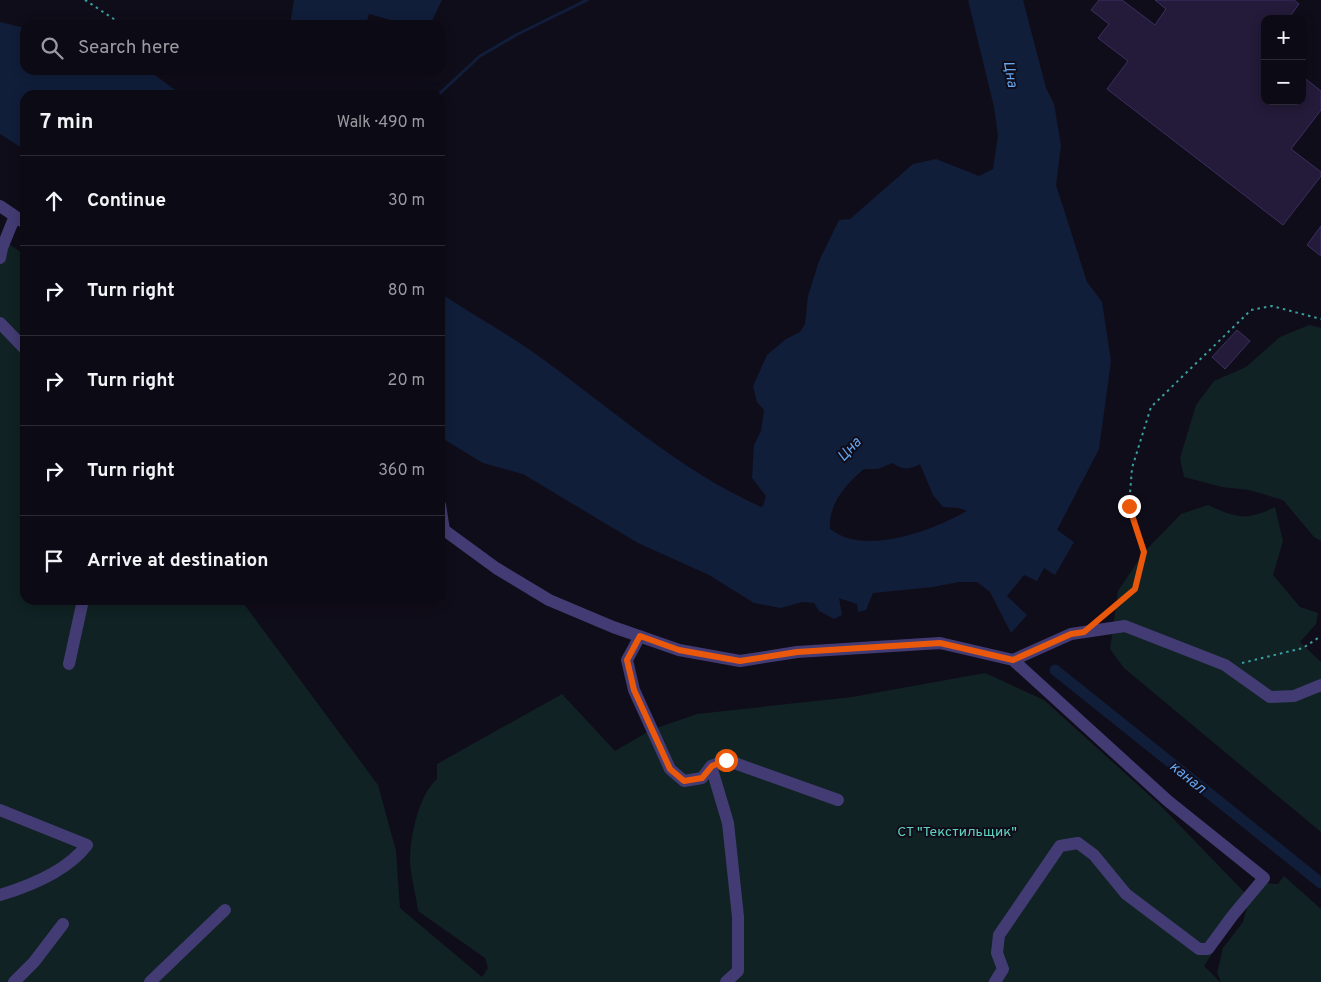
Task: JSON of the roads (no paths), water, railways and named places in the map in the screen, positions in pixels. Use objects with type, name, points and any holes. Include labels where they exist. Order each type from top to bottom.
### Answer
[{"type":"street","points":[[0,206],[20,220],[1,252]]},
{"type":"street","points":[[0,324],[20,343]]},
{"type":"street","points":[[445,531],[496,568],[549,600],[679,650],[740,661],[797,652],[940,643],[1013,660],[1168,801],[1264,878],[1208,949],[1199,949],[1126,894],[1094,855],[1078,843],[1060,846],[1000,935],[997,953],[1003,969],[995,982]]},
{"type":"street","points":[[69,664],[82,605]]},
{"type":"street","points":[[1013,660],[1071,634],[1125,626],[1225,665],[1270,697],[1294,696],[1321,686]]},
{"type":"street","points":[[640,636],[627,660],[634,690],[670,769],[684,781],[702,778],[712,766],[726,760],[838,800]]},
{"type":"street","points":[[712,766],[728,823],[738,917],[738,971],[726,982]]},
{"type":"street","points":[[0,810],[87,845],[76,859],[19,889],[0,895]]},
{"type":"street","points":[[150,982],[225,910]]},
{"type":"street","points":[[14,982],[34,962],[63,924]]},
{"type":"water","points":[[294,0],[442,0],[432,20],[390,20],[369,14],[367,20],[291,20]]},
{"type":"water","name":"Цна","points":[[968,0],[1023,0],[1046,88],[1054,104],[1061,145],[1056,185],[1087,282],[1102,302],[1111,361],[1099,449],[1057,530],[1074,542],[1055,575],[1044,568],[1037,581],[1024,575],[1007,596],[1027,615],[1011,633],[990,592],[977,582],[959,582],[933,587],[873,593],[866,610],[858,612],[857,604],[839,598],[842,615],[834,619],[819,611],[814,603],[802,602],[781,608],[754,603],[709,575],[638,543],[523,474],[483,463],[445,440],[445,296],[533,352],[671,455],[730,492],[761,507],[763,506],[766,496],[752,478],[754,445],[761,431],[764,410],[757,402],[753,386],[767,355],[786,339],[800,332],[805,324],[808,296],[819,261],[839,220],[850,219],[913,164],[936,159],[979,176],[993,169],[998,136],[994,107]],"holes":[[[892,463],[903,468],[920,464],[933,495],[943,507],[959,508],[967,511],[941,524],[893,539],[861,541],[845,537],[830,529],[832,511],[839,495],[864,469],[878,469]]]},
{"type":"water","points":[[0,22],[20,27],[20,75],[155,75],[175,90],[20,90],[20,147],[0,134]]},
{"type":"waterway","points":[[443,90],[480,56],[516,35],[587,0]]},
{"type":"waterway","name":"канал","points":[[1055,670],[1321,883]]},
{"type":"park label","name":"СТ \"Текстильщик\"","points":[[957,831]]}]
